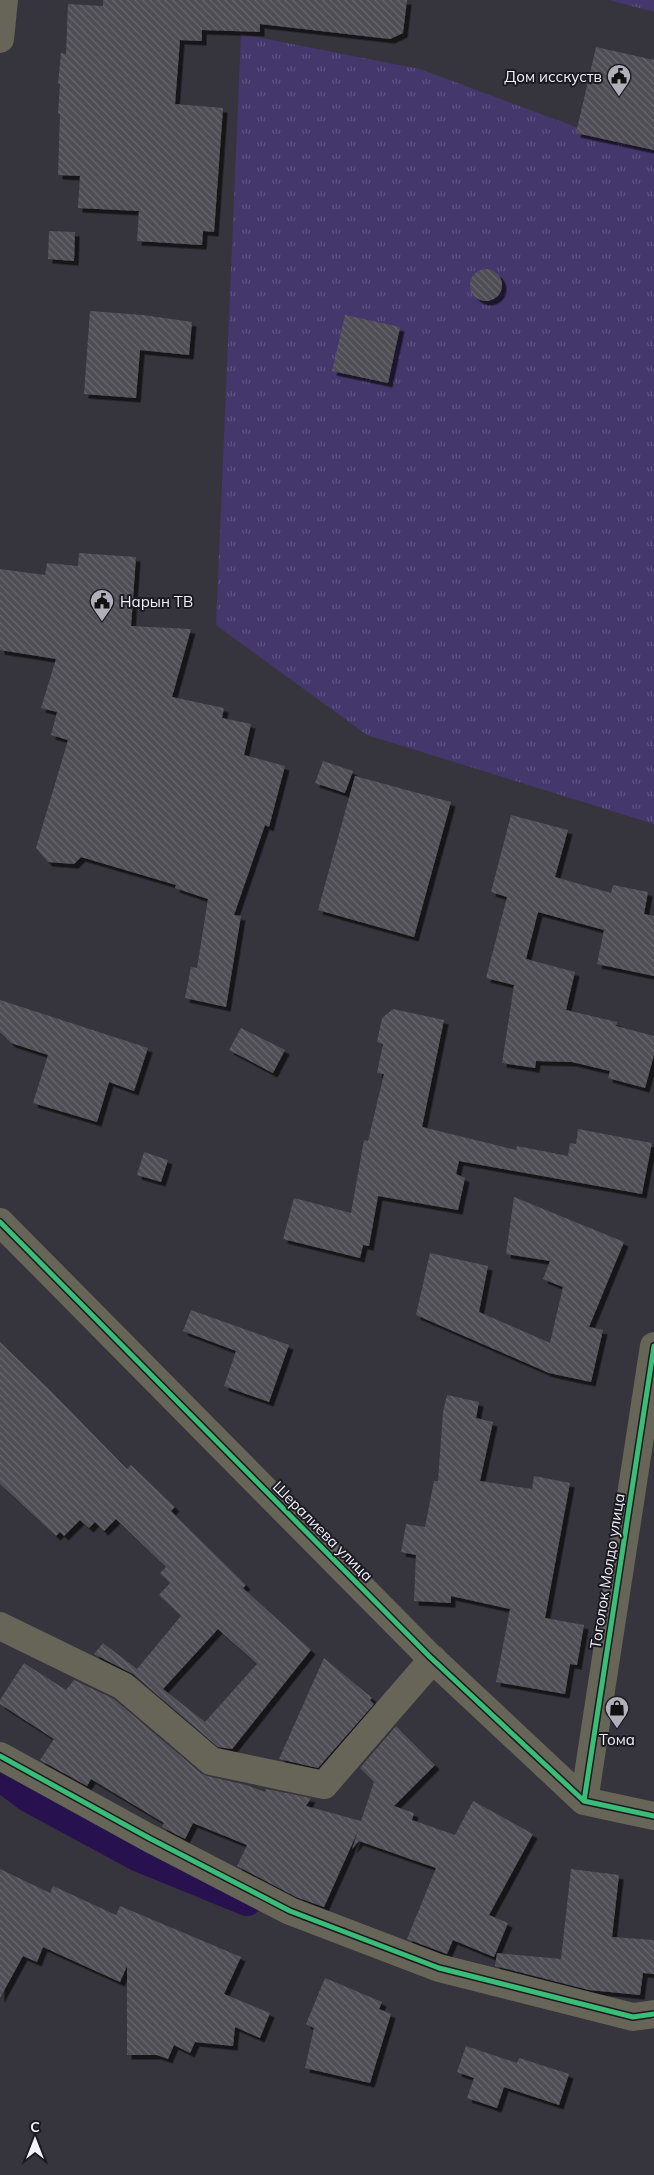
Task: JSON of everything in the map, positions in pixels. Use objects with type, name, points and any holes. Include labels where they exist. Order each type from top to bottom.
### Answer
[{"type":"street","points":[[0,39],[4,0]]},
{"type":"street","name":"Шералиева улица","points":[[0,1222],[433,1659],[584,1801]]},
{"type":"street","name":"Тоголок Молдо улица","points":[[584,1801],[654,1346]]},
{"type":"street","points":[[0,1626],[123,1686],[211,1761],[324,1785],[433,1659]]},
{"type":"street","points":[[0,1756],[149,1838],[290,1911],[439,1968],[633,2017],[654,2014]]},
{"type":"street","points":[[584,1801],[654,1816]]},
{"type":"green space","points":[[609,0],[654,0],[654,12]]},
{"type":"green space","points":[[241,34],[420,69],[592,133],[654,148],[654,824],[367,735],[216,625]]},
{"type":"building","points":[[103,0],[407,0],[403,33],[390,39],[260,24],[260,32],[202,30],[202,41],[180,40],[175,104],[223,108],[214,232],[203,231],[202,245],[137,241],[139,211],[78,208],[80,176],[58,175],[60,84],[58,84],[61,53],[66,54],[68,4],[103,6]]},
{"type":"building","name":"Дом исскуств","points":[[596,47],[654,60],[654,150],[576,133]]},
{"type":"building","points":[[49,231],[75,232],[74,261],[48,259]]},
{"type":"building","points":[[486,269],[492,270],[497,274],[501,279],[501,291],[497,296],[492,300],[486,301],[480,300],[475,296],[471,291],[470,285],[471,279],[475,274],[480,270]]},
{"type":"building","points":[[90,311],[143,315],[192,322],[189,355],[140,350],[136,398],[84,394]]},
{"type":"building","points":[[345,315],[400,327],[388,383],[332,371]]},
{"type":"building","points":[[79,553],[136,557],[131,626],[191,629],[172,697],[224,708],[222,718],[251,724],[244,755],[285,766],[269,827],[265,825],[234,915],[241,916],[226,1007],[185,998],[191,967],[197,968],[208,899],[175,888],[176,885],[81,857],[74,864],[48,862],[36,848],[68,740],[51,735],[57,712],[41,708],[56,659],[0,650],[0,569],[45,575],[47,563],[78,566]]},
{"type":"building","points":[[323,761],[353,771],[345,793],[315,783]]},
{"type":"building","points":[[355,776],[451,802],[414,937],[318,910]]},
{"type":"building","points":[[511,815],[568,830],[555,877],[611,893],[613,885],[648,892],[644,914],[654,916],[654,976],[597,964],[604,930],[538,912],[526,959],[575,972],[566,1010],[617,1022],[616,1026],[654,1036],[654,1055],[645,1088],[608,1078],[610,1071],[572,1062],[536,1061],[535,1068],[502,1063],[514,985],[486,978],[507,897],[491,892]]},
{"type":"building","points":[[0,1000],[148,1048],[134,1091],[109,1082],[97,1122],[33,1103],[48,1055],[11,1043],[0,1032]]},
{"type":"building","points":[[393,1009],[444,1020],[422,1127],[516,1150],[517,1146],[568,1156],[570,1143],[576,1144],[578,1129],[652,1143],[642,1194],[459,1161],[456,1174],[465,1178],[458,1210],[378,1196],[369,1246],[363,1245],[360,1258],[283,1239],[294,1198],[351,1213],[364,1140],[368,1141],[384,1074],[377,1073],[383,1044],[377,1042],[382,1018]]},
{"type":"building","points":[[241,1028],[285,1050],[273,1073],[229,1050]]},
{"type":"building","points":[[144,1152],[168,1160],[161,1182],[137,1175]]},
{"type":"building","points":[[514,1197],[624,1242],[589,1327],[603,1330],[591,1382],[549,1373],[416,1315],[430,1253],[488,1266],[479,1312],[550,1343],[563,1287],[543,1279],[550,1261],[506,1254]]},
{"type":"building","points":[[191,1310],[289,1345],[269,1402],[224,1386],[236,1351],[183,1331]]},
{"type":"building","points":[[0,1342],[127,1469],[131,1465],[175,1507],[171,1511],[246,1585],[243,1588],[311,1650],[232,1749],[218,1747],[133,1674],[94,1654],[103,1643],[137,1669],[181,1616],[159,1595],[170,1583],[160,1573],[166,1567],[116,1519],[104,1531],[95,1522],[89,1528],[80,1520],[64,1536],[60,1532],[56,1536],[0,1484]],"holes":[[[218,1629],[257,1664],[205,1722],[163,1689]]]},
{"type":"building","points":[[447,1395],[479,1402],[476,1418],[493,1422],[480,1481],[532,1489],[534,1476],[570,1483],[545,1618],[584,1625],[577,1665],[570,1664],[565,1694],[496,1682],[510,1609],[451,1596],[451,1603],[414,1601],[416,1555],[401,1552],[406,1524],[425,1527],[434,1481],[438,1481],[443,1412]]},
{"type":"building","points":[[324,1658],[372,1698],[370,1700],[374,1704],[318,1768],[279,1759]]},
{"type":"building","points":[[24,1663],[66,1690],[74,1680],[114,1699],[201,1773],[207,1776],[246,1785],[265,1792],[266,1789],[311,1798],[306,1806],[361,1821],[374,1782],[360,1768],[396,1726],[435,1765],[394,1806],[414,1813],[412,1820],[455,1835],[473,1801],[533,1834],[489,1915],[508,1923],[494,1957],[453,1940],[447,1954],[407,1939],[436,1868],[359,1841],[352,1849],[358,1831],[324,1907],[296,1897],[237,1866],[247,1845],[193,1823],[185,1839],[162,1827],[164,1823],[91,1779],[87,1786],[40,1760],[54,1739],[0,1704],[0,1700]]},
{"type":"building","points":[[0,1869],[50,1893],[53,1886],[116,1915],[120,1906],[241,1957],[224,1994],[270,2013],[260,2038],[235,2027],[233,2046],[195,2042],[190,2053],[174,2045],[168,2059],[157,2055],[127,2055],[127,1966],[120,1982],[43,1947],[37,1962],[23,1956],[0,1998]]},
{"type":"building","points":[[571,1869],[619,1875],[612,1937],[654,1940],[654,1974],[643,1973],[640,1995],[589,1990],[495,1966],[497,1953],[561,1959]]},
{"type":"building","points":[[325,1978],[382,2002],[379,2009],[391,2014],[370,2083],[305,2068],[314,2028],[306,2024]]},
{"type":"building","points":[[466,2046],[517,2063],[519,2058],[569,2074],[559,2105],[504,2087],[497,2108],[467,2098],[474,2078],[457,2072]]},
{"type":"waterway","points":[[0,1775],[30,1797],[139,1856],[247,1900]]},
{"type":"cycle path","points":[[0,1222],[429,1656],[584,1801],[654,1816]]},
{"type":"cycle path","points":[[584,1801],[654,1346]]},
{"type":"cycle path","points":[[0,1756],[149,1838],[290,1911],[439,1968],[633,2017],[654,2014]]},
{"type":"place","name":"Дом исскуств","points":[[619,97]]},
{"type":"place","name":"Нарын ТВ","points":[[102,622]]},
{"type":"place","name":"Тома","points":[[617,1729]]}]
